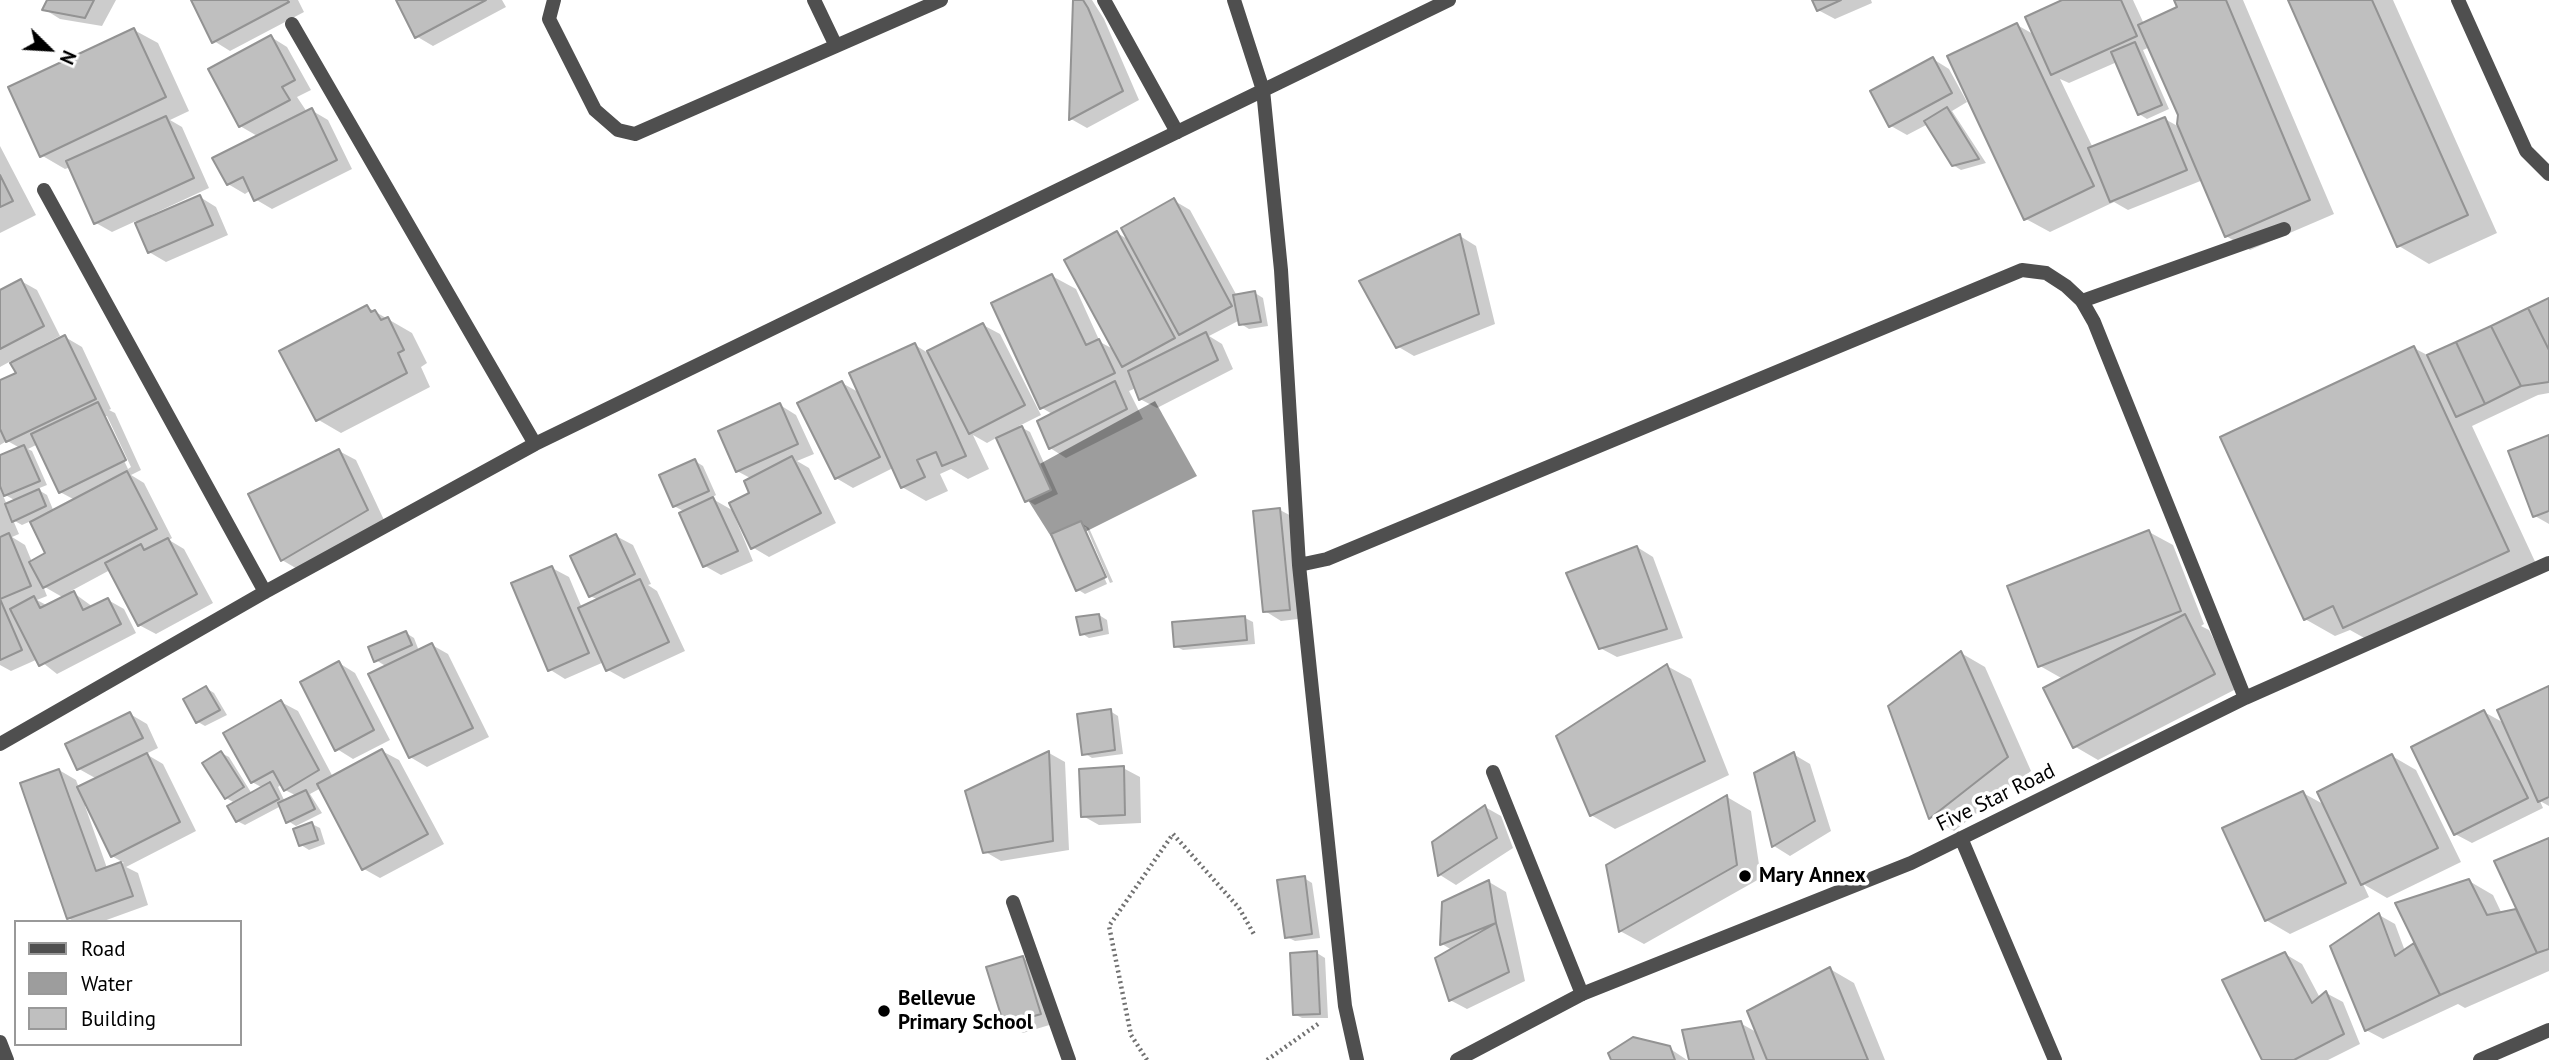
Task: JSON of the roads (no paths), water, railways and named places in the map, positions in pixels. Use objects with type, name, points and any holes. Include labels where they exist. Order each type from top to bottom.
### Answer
[{"type":"street","points":[[554,0],[549,19],[595,110],[618,130],[635,134],[941,0]]},
{"type":"street","points":[[814,0],[836,46]]},
{"type":"street","points":[[1104,0],[1177,132]]},
{"type":"street","points":[[1234,0],[1263,90],[1281,270],[1299,565],[1345,1006],[1357,1060]]},
{"type":"street","points":[[0,744],[265,592],[535,444],[1449,0]]},
{"type":"street","points":[[2458,0],[2526,151],[2549,174]]},
{"type":"street","points":[[292,24],[535,444]]},
{"type":"street","points":[[44,190],[265,592]]},
{"type":"street","points":[[2081,301],[2284,229]]},
{"type":"street","points":[[1299,565],[1327,559],[2022,270],[2046,273],[2081,301],[2094,322],[2245,698]]},
{"type":"street","name":"Five Star Road","points":[[1457,1060],[1582,993],[1910,863],[2245,698],[2549,563]]},
{"type":"street","points":[[1493,772],[1582,993]]},
{"type":"street","points":[[1961,838],[2055,1060]]},
{"type":"street","points":[[1013,902],[1069,1060]]},
{"type":"street","points":[[2480,1060],[2549,1030]]},
{"type":"street","points":[[0,1042],[7,1060]]},
{"type":"water","points":[[1155,401],[1197,476],[1057,546],[1014,478]]},
{"type":"place","name":"Mary Annex","points":[[1745,876]]},
{"type":"place","name":"Bellevue Primary School","points":[[884,1011]]}]
